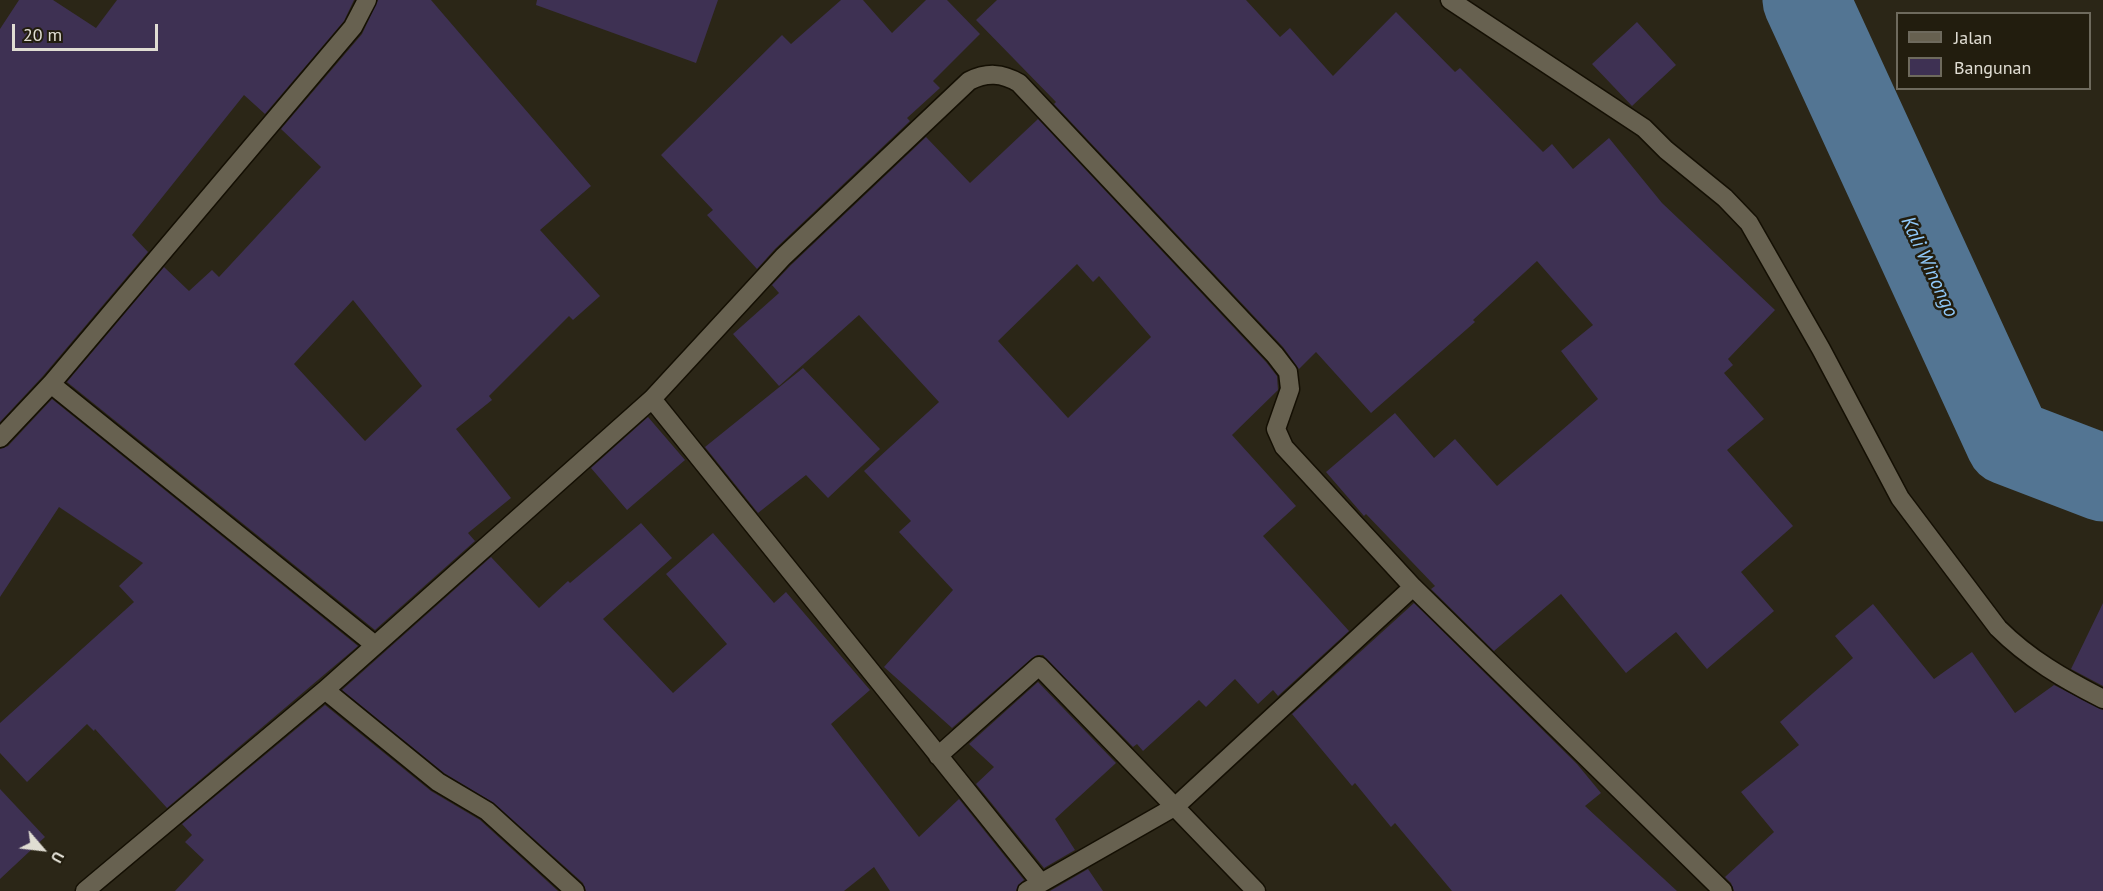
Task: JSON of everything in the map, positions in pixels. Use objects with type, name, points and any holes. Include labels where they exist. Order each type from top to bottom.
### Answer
[{"type":"street","points":[[0,438],[51,384],[353,27],[367,0]]},
{"type":"street","points":[[1450,0],[1644,128],[1666,150],[1725,198],[1749,223],[1821,349],[1900,498],[1998,628],[2016,646],[2040,664],[2103,699]]},
{"type":"street","points":[[85,891],[325,690],[652,399],[783,257],[969,81],[982,74],[1007,76],[1019,82],[1275,355],[1288,372],[1290,389],[1276,429],[1284,447],[1413,587],[1724,891]]},
{"type":"street","points":[[51,384],[375,645]]},
{"type":"street","points":[[652,399],[938,756],[1034,887],[1176,806],[1413,587]]},
{"type":"street","points":[[938,756],[1039,666],[1256,891]]},
{"type":"street","points":[[325,690],[438,782],[487,811],[575,891]]},
{"type":"building","points":[[19,0],[53,0],[96,28],[117,0],[354,0],[344,21],[265,114],[244,95],[132,235],[148,252],[43,376],[0,422],[0,29]]},
{"type":"building","points":[[378,0],[431,0],[591,186],[540,230],[600,296],[573,320],[569,316],[489,396],[492,400],[456,429],[511,498],[468,533],[475,541],[375,630],[67,382],[164,267],[189,291],[212,270],[219,277],[321,167],[281,129],[362,34]],"holes":[[[353,300],[422,386],[365,441],[294,364]]]},
{"type":"building","points":[[537,0],[718,0],[696,63],[536,5]]},
{"type":"building","points":[[841,0],[863,0],[892,33],[926,0],[947,0],[980,34],[933,81],[940,88],[907,118],[910,121],[775,249],[757,269],[707,215],[713,210],[661,155],[782,35],[791,44]]},
{"type":"building","points":[[997,0],[1246,0],[1280,37],[1290,28],[1333,76],[1396,12],[1455,72],[1460,68],[1543,152],[1552,144],[1573,169],[1609,138],[1662,203],[1775,310],[1728,359],[1733,365],[1724,373],[1764,419],[1727,450],[1793,526],[1741,572],[1774,611],[1707,669],[1676,632],[1626,673],[1561,594],[1494,651],[1431,589],[1435,586],[1366,514],[1364,516],[1326,472],[1395,413],[1434,458],[1455,439],[1497,486],[1598,399],[1561,351],[1593,325],[1537,261],[1473,320],[1475,322],[1371,413],[1316,352],[1299,369],[1283,347],[1054,104],[1056,102],[976,20]]},
{"type":"building","points":[[1637,22],[1676,65],[1632,106],[1592,64]]},
{"type":"building","points":[[1038,119],[1277,376],[1278,390],[1232,435],[1296,506],[1263,536],[1349,631],[1278,696],[1273,690],[1258,704],[1235,679],[1206,707],[1199,700],[1143,751],[1137,744],[1133,747],[1043,655],[1032,658],[952,728],[884,667],[953,590],[899,532],[911,521],[864,471],[939,402],[859,315],[779,386],[733,334],[779,293],[772,285],[791,265],[926,137],[970,183]],"holes":[[[1077,264],[1093,282],[1099,276],[1151,337],[1068,418],[998,341]]]},
{"type":"building","points":[[803,368],[880,449],[828,498],[806,475],[758,513],[705,447]]},
{"type":"building","points":[[52,399],[358,646],[167,808],[95,729],[94,731],[87,724],[27,782],[0,753],[0,723],[134,602],[119,586],[143,563],[59,507],[0,597],[0,449],[8,446]]},
{"type":"building","points":[[648,417],[685,460],[627,510],[591,468]]},
{"type":"building","points":[[641,523],[672,558],[603,619],[673,693],[727,644],[666,574],[713,533],[774,603],[786,592],[870,690],[831,724],[919,837],[959,799],[1024,880],[1018,885],[1016,891],[890,891],[874,867],[844,891],[586,891],[583,883],[494,803],[444,773],[342,690],[491,557],[539,608],[568,581],[570,583]]},
{"type":"building","points":[[1414,603],[1577,764],[1601,793],[1585,806],[1677,891],[1452,891],[1395,823],[1391,827],[1355,783],[1352,786],[1292,714]]},
{"type":"building","points":[[2103,603],[2103,686],[2071,669]]},
{"type":"building","points":[[1873,604],[1934,679],[1972,652],[2015,713],[2054,685],[2103,710],[2103,891],[1734,891],[1731,883],[1725,877],[1774,832],[1741,792],[1799,745],[1780,722],[1853,658],[1835,636]]},
{"type":"building","points":[[1038,682],[1116,763],[1055,819],[1075,850],[1044,868],[976,784],[994,767],[969,744]]},
{"type":"building","points":[[325,705],[431,791],[480,820],[558,891],[175,891],[204,860],[185,842],[192,835],[182,824]]},
{"type":"building","points":[[0,789],[45,837],[0,879]]},
{"type":"building","points":[[1088,869],[1103,891],[1050,891]]},
{"type":"waterway","name":"Kali Winongo","points":[[1806,0],[2009,442],[2103,478]]}]
